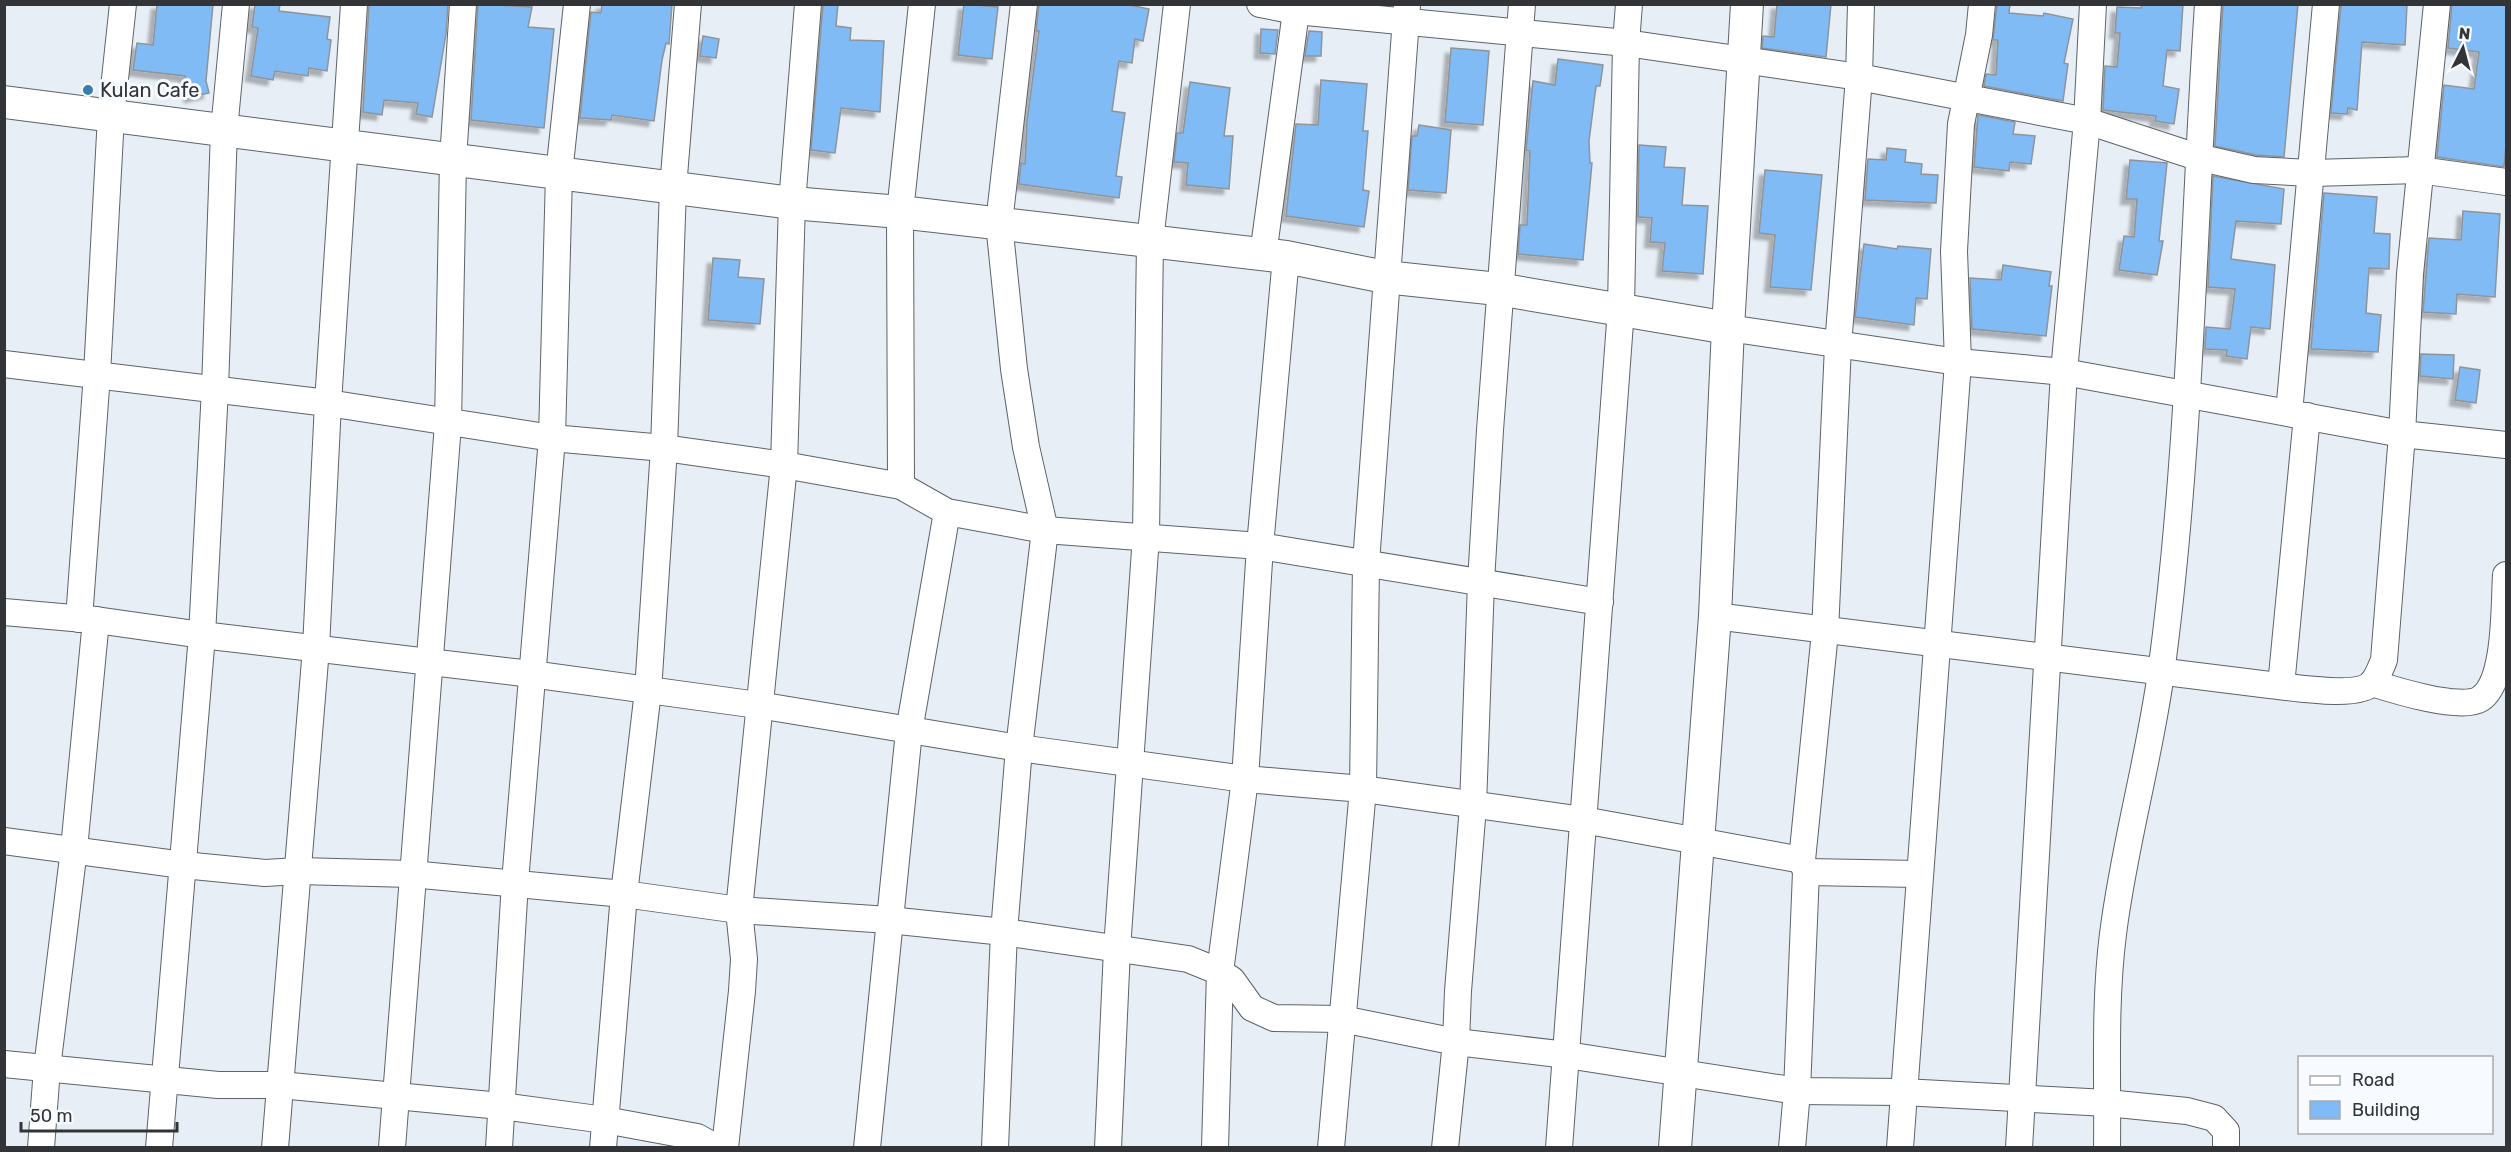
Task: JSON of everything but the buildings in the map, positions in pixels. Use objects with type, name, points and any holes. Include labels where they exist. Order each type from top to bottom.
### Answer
[{"type":"street","points":[[41,1148],[47,1068],[74,849],[88,620],[97,374],[111,116],[123,4]]},
{"type":"street","points":[[159,1148],[202,635],[215,388],[224,130],[236,4]]},
{"type":"street","points":[[275,1148],[316,648],[343,146],[354,4]]},
{"type":"street","points":[[392,1148],[411,874],[448,424],[453,160],[463,4]]},
{"type":"street","points":[[499,1148],[515,882],[552,438],[559,174],[577,4]]},
{"type":"street","points":[[603,1148],[624,894],[648,691],[664,448],[673,188],[688,4]]},
{"type":"street","points":[[725,1148],[744,959],[739,910],[784,465],[792,203],[808,4]]},
{"type":"street","points":[[901,486],[900,213],[922,4]]},
{"type":"street","points":[[995,1148],[1004,932],[1019,748],[1045,530],[1026,447],[1014,369],[999,223],[1024,4]]},
{"type":"street","points":[[1108,1148],[1117,949],[1132,762],[1146,536],[1150,241],[1177,4]]},
{"type":"street","points":[[1260,4],[1406,13],[1519,31],[1626,43],[1859,77],[2087,121],[2197,157],[2254,170],[2312,173],[2419,170],[2506,182]]},
{"type":"street","points":[[1445,1148],[1456,1042],[1473,806],[1481,582],[1498,289],[1522,4]]},
{"type":"street","points":[[1559,1148],[1621,309],[1626,43],[1629,4]]},
{"type":"street","points":[[1676,1148],[1715,616],[1728,328],[1747,4]]},
{"type":"street","points":[[1792,1148],[1797,1091],[1804,866],[1825,632],[1838,346],[1859,77],[1861,4]]},
{"type":"street","points":[[1900,1148],[1959,362],[1954,251],[1961,124],[1982,4]]},
{"type":"street","points":[[2019,1148],[2064,372],[2087,121],[2093,4]]},
{"type":"street","points":[[2107,1148],[2106,1014],[2113,933],[2161,673],[2188,395],[2197,157],[2208,4]]},
{"type":"street","points":[[2281,686],[2312,173],[2326,4]]},
{"type":"street","points":[[1715,616],[1936,646],[2047,657],[2161,673],[2281,686],[2342,691],[2359,690],[2372,683],[2384,660],[2402,434],[2410,274],[2437,4]]},
{"type":"street","points":[[1215,1148],[1220,972],[1245,779],[1275,256],[1296,8]]},
{"type":"street","points":[[1331,1148],[1363,789],[1366,563],[1406,13]]},
{"type":"street","points":[[4,102],[792,203],[999,223],[1275,256],[1385,277],[1498,289],[1838,346],[1959,362],[2064,372],[2402,434],[2506,445]]},
{"type":"street","points":[[4,364],[215,388],[328,403],[448,424],[552,438],[664,448],[784,465],[901,486],[947,512],[1045,530],[1260,546],[1600,602]]},
{"type":"street","points":[[867,1148],[909,730],[947,512]]},
{"type":"street","points":[[2372,683],[2409,696],[2463,702],[2480,699],[2493,683],[2501,653],[2506,575]]},
{"type":"street","points":[[4,612],[430,660],[758,705],[1019,748],[1245,779],[1363,789],[1583,820],[1697,840],[1804,866],[1920,874]]},
{"type":"street","points":[[4,841],[183,865],[265,873],[299,871],[411,874],[515,882],[739,910],[889,920],[1004,932],[1188,959],[1220,972],[1232,980],[1252,1008],[1274,1018],[1342,1019],[1456,1042],[1567,1055],[1797,1091],[1904,1092],[2107,1103],[2205,1114],[2214,1118],[2226,1131],[2226,1148]]},
{"type":"street","points":[[4,1064],[218,1085],[280,1085],[396,1098],[501,1106],[605,1120],[697,1137],[717,1148]]},
{"type":"place","name":"Kulan Cafe","points":[[88,90]]}]
